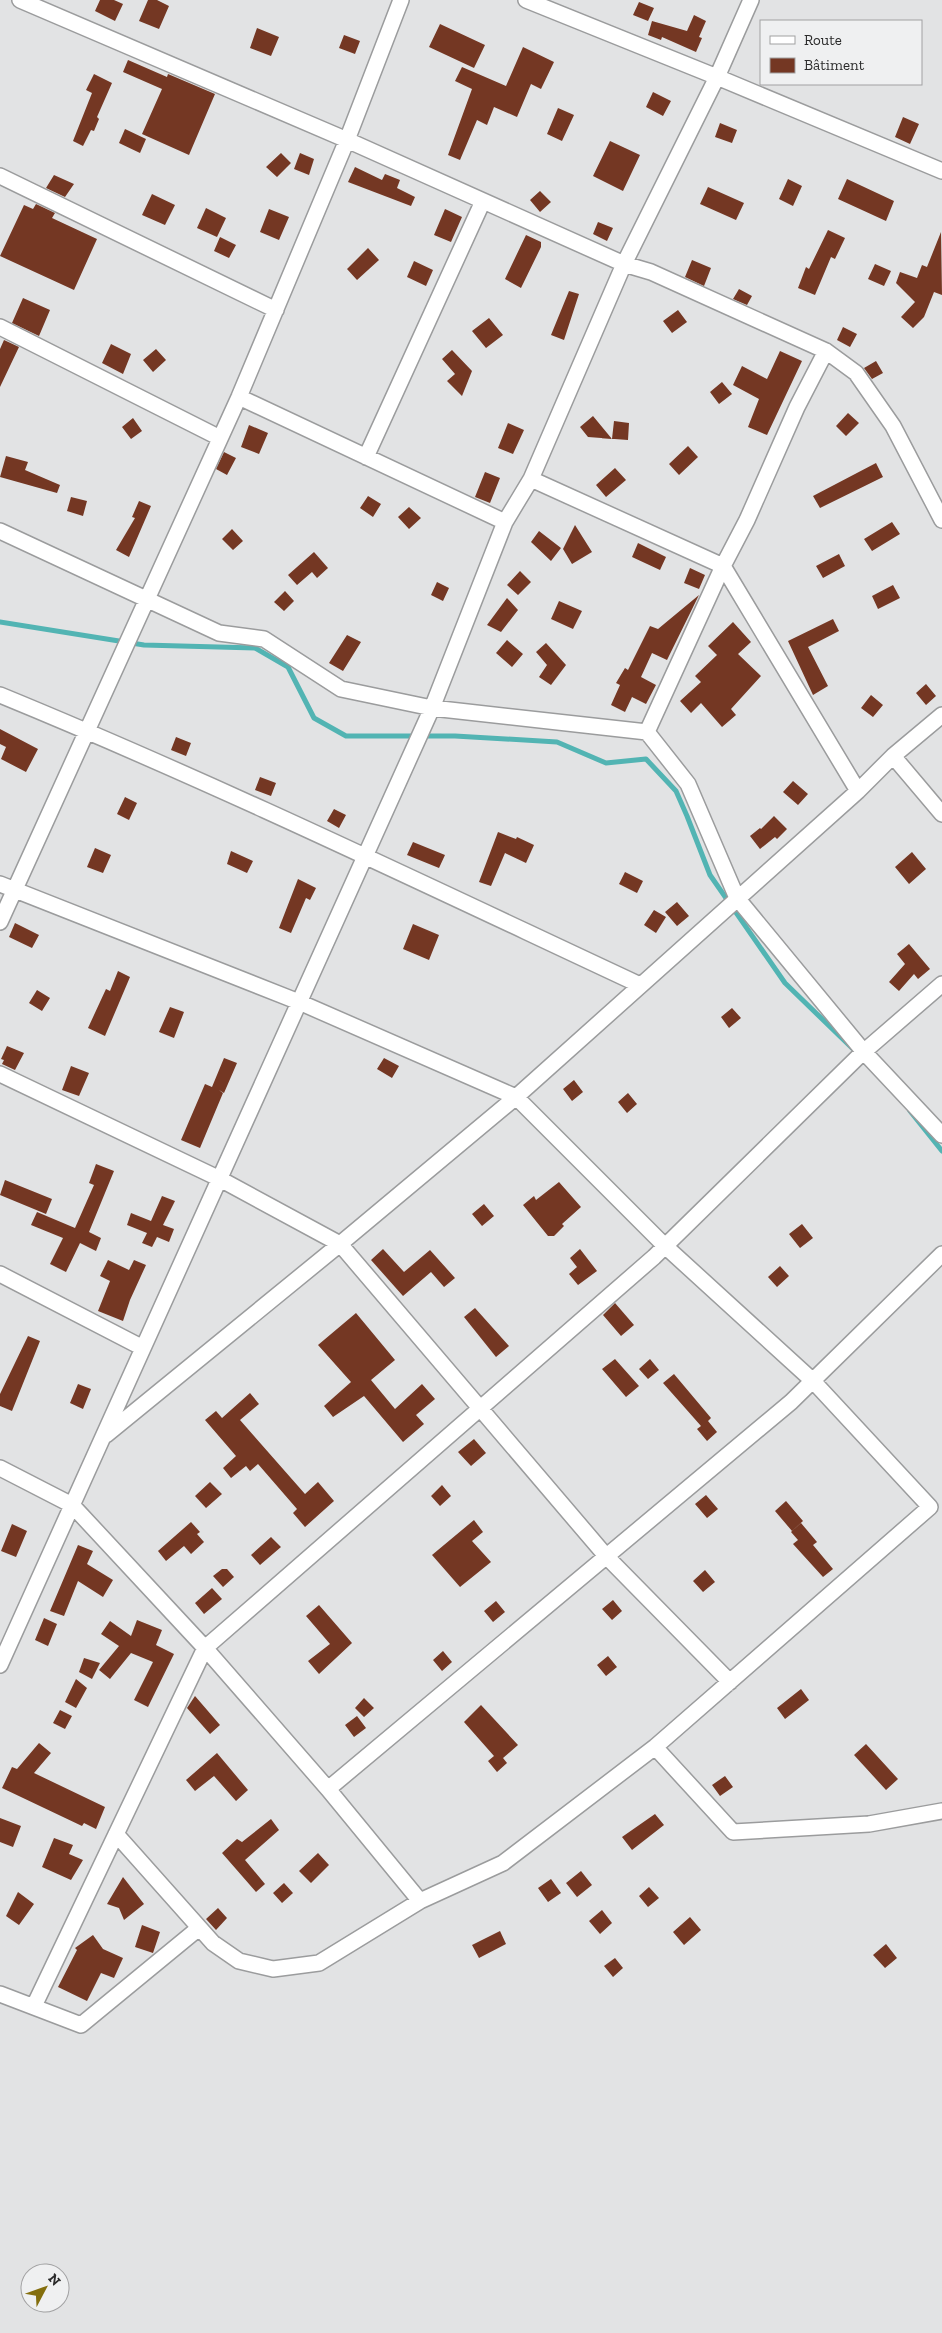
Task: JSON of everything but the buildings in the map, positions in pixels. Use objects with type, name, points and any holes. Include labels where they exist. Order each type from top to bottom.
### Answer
[{"type":"street","points":[[20,0],[348,140],[624,264],[651,272],[826,351],[856,373],[893,426],[942,520]]},
{"type":"street","points":[[0,922],[239,397],[348,140],[401,0]]},
{"type":"street","points":[[526,0],[718,77],[942,171]]},
{"type":"street","points":[[0,1665],[432,708],[505,522],[531,479],[624,264],[718,77],[751,0]]},
{"type":"street","points":[[0,176],[276,310]]},
{"type":"street","points":[[366,458],[483,201]]},
{"type":"street","points":[[0,327],[220,438]]},
{"type":"street","points":[[647,732],[723,566],[748,520],[797,407],[826,351]]},
{"type":"street","points":[[239,397],[505,522]]},
{"type":"street","points":[[531,479],[723,566],[858,791]]},
{"type":"street","points":[[0,531],[219,634],[264,639],[341,690],[432,708],[647,732],[688,784],[737,898],[864,1052],[942,1134]]},
{"type":"street","points":[[0,696],[87,731],[365,856],[640,985]]},
{"type":"street","points":[[102,1438],[340,1244],[516,1097],[858,791],[893,756],[942,715]]},
{"type":"street","points":[[893,756],[942,814]]},
{"type":"street","points":[[0,884],[299,1002],[516,1097],[665,1246],[813,1381],[930,1507],[655,1747],[503,1863],[420,1901],[319,1963],[273,1969],[239,1961],[213,1943],[116,1834]]},
{"type":"street","points":[[34,2006],[205,1648],[665,1246],[864,1052],[942,984]]},
{"type":"street","points":[[0,1074],[220,1179],[340,1244],[479,1410],[606,1556],[730,1682]]},
{"type":"street","points":[[328,1789],[791,1402],[942,1254]]},
{"type":"street","points":[[0,1274],[143,1348]]},
{"type":"street","points":[[0,1468],[72,1505],[205,1648],[328,1789],[420,1901]]},
{"type":"street","points":[[655,1747],[733,1832],[869,1824],[942,1811]]},
{"type":"street","points":[[0,1994],[81,2025],[199,1928]]},
{"type":"waterway","points":[[0,622],[144,645],[255,648],[288,667],[314,718],[346,736],[455,736],[557,742],[606,763],[646,759],[676,791],[710,875],[785,983],[852,1048]]},
{"type":"waterway","points":[[910,1111],[942,1151]]}]
